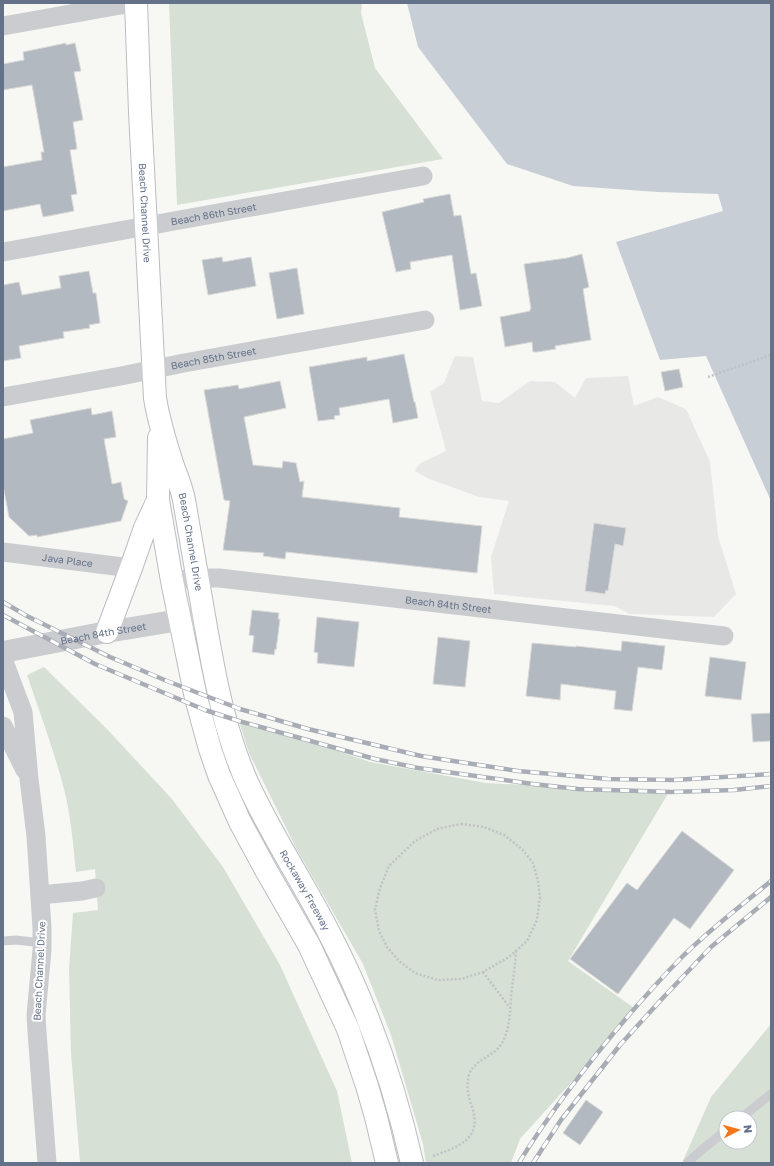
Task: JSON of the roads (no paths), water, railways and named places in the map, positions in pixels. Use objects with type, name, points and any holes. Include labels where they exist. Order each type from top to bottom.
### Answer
[{"type":"main road","name":"Beach Channel Drive","points":[[136,3],[140,112],[155,398],[159,422],[183,497],[204,616]]},
{"type":"main road","name":"Beach Channel Drive","points":[[159,422],[158,500],[180,619]]},
{"type":"main road","points":[[107,632],[145,528],[158,500]]},
{"type":"main road","name":"Rockaway Freeway","points":[[204,616],[222,706],[237,756],[258,806],[328,931],[362,1004],[383,1058],[400,1114],[420,1160]]},
{"type":"main road","points":[[180,619],[201,718],[219,775],[240,822],[309,945],[348,1029],[367,1086],[388,1163]]},
{"type":"street","points":[[3,26],[132,3]]},
{"type":"street","name":"Beach 86th Street","points":[[3,252],[423,176]]},
{"type":"street","name":"Beach 85th Street","points":[[3,397],[425,320]]},
{"type":"street","name":"Java Place","points":[[3,552],[21,556],[131,568]]},
{"type":"street","name":"Beach 84th Street","points":[[172,581],[197,578],[225,579],[724,636]]},
{"type":"street","name":"Beach 84th Street","points":[[3,652],[107,632],[204,616]]},
{"type":"street","name":"Beach Channel Drive","points":[[3,659],[23,712],[36,836],[42,928],[36,1026],[47,1163]]},
{"type":"street","name":"Beach Channel Drive","points":[[3,726],[29,779]]},
{"type":"street","points":[[40,895],[77,892],[96,888]]},
{"type":"lane","points":[[3,941],[16,940],[42,943]]},
{"type":"lane","points":[[751,1110],[771,1094]]},
{"type":"lane","points":[[687,1163],[718,1137]]},
{"type":"railway","points":[[3,602],[27,616],[110,657],[240,709],[308,729],[421,756],[518,771],[608,779],[674,780],[771,774]]},
{"type":"railway","points":[[3,615],[95,664],[205,710],[375,759],[418,768],[578,789],[672,792],[734,790],[771,786]]},
{"type":"railway","points":[[519,1163],[541,1128],[565,1095],[606,1042],[650,991],[681,958],[725,918],[771,881]]},
{"type":"railway","points":[[533,1163],[561,1120],[620,1045],[711,947],[771,897]]}]
